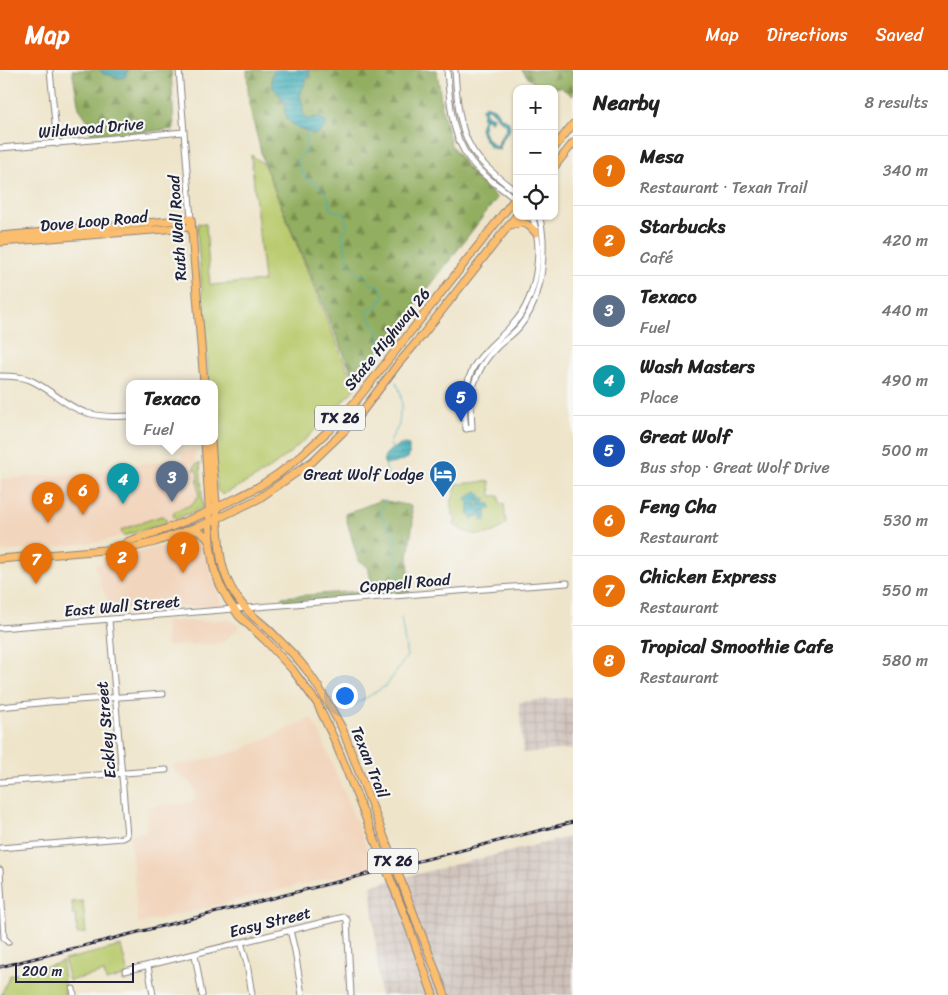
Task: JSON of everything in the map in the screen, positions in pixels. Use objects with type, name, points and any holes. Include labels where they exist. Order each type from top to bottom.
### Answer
[{"type":"main road","points":[[558,143],[573,124]]},
{"type":"main road","points":[[558,162],[573,143]]},
{"type":"main road","name":"State Highway 26","points":[[120,547],[129,541],[159,532],[239,497],[278,474],[296,460],[328,431],[355,402],[513,201]]},
{"type":"main road","name":"State Highway 26","points":[[120,547],[131,548],[155,542],[218,519],[258,499],[313,461],[361,413],[513,220]]},
{"type":"main road","name":"Dove Loop Road","points":[[0,242],[5,238],[191,223]]},
{"type":"main road","name":"Ruth Wall Road","points":[[191,223],[204,380]]},
{"type":"main road","points":[[508,226],[525,223],[531,226],[536,233]]},
{"type":"main road","points":[[407,336],[415,344]]},
{"type":"main road","points":[[205,445],[213,509]]},
{"type":"main road","points":[[210,445],[215,494],[213,509]]},
{"type":"main road","points":[[215,494],[222,499],[239,497]]},
{"type":"main road","name":"Texan Trail","points":[[213,509],[218,519],[222,566],[236,597],[276,636],[301,664],[320,689],[342,728],[446,995]]},
{"type":"main road","name":"Texan Trail","points":[[213,509],[210,522],[210,544],[214,570],[220,585],[234,610],[292,669],[317,704],[334,739],[382,857],[433,995]]},
{"type":"main road","name":"TX 26","points":[[219,532],[224,522],[237,510]]},
{"type":"main road","points":[[188,530],[196,530],[204,534],[210,544]]},
{"type":"main road","points":[[0,559],[120,547]]},
{"type":"main road","points":[[317,704],[325,698]]},
{"type":"street","points":[[50,70],[57,144]]},
{"type":"street","name":"Ruth Wall Road","points":[[179,70],[191,223]]},
{"type":"street","points":[[447,70],[451,116],[459,140],[478,170],[513,195]]},
{"type":"street","points":[[455,70],[460,117],[470,144],[478,158],[513,194]]},
{"type":"street","name":"Wildwood Drive","points":[[0,148],[184,132]]},
{"type":"street","points":[[533,220],[538,248],[532,290],[525,308],[516,321],[482,354],[473,369],[467,387],[464,406],[466,429],[472,428],[470,405],[472,389],[479,372],[497,347],[520,327],[529,313],[538,292],[544,256],[540,220]]},
{"type":"street","points":[[0,376],[29,380],[45,388],[64,402],[87,413],[110,417],[126,416]]},
{"type":"street","name":"Coppell Road","points":[[246,608],[568,583]]},
{"type":"street","name":"East Wall Street","points":[[0,628],[246,608]]},
{"type":"street","name":"Eckley Street","points":[[0,848],[126,838],[109,620]]},
{"type":"street","points":[[0,707],[163,694]]},
{"type":"street","points":[[0,782],[166,770]]},
{"type":"street","points":[[0,870],[4,938],[8,942]]},
{"type":"street","name":"Easy Street","points":[[125,971],[348,916],[351,995]]},
{"type":"street","points":[[290,930],[302,995]]},
{"type":"street","points":[[241,942],[252,995]]},
{"type":"street","points":[[195,955],[202,995]]},
{"type":"street","points":[[148,966],[153,995]]},
{"type":"street","points":[[73,989],[74,995]]},
{"type":"shaded area","points":[[195,450],[199,508],[151,528],[99,542],[0,552],[0,479],[135,469],[136,464],[182,460],[182,452]]},
{"type":"shaded area","points":[[196,535],[202,536],[204,539],[209,567],[221,605],[110,609],[95,565],[166,546]]},
{"type":"shaded area","points":[[228,619],[240,626],[222,643],[166,646],[166,621]]},
{"type":"shaded area","points":[[573,697],[573,749],[523,753],[519,702]]},
{"type":"shaded area","points":[[311,718],[320,734],[375,867],[138,924],[130,834],[146,832],[147,807],[195,801],[194,786],[174,769],[173,764],[196,762],[241,750]]},
{"type":"shaded area","points":[[573,836],[573,995],[380,995],[371,885]]},
{"type":"green space","points":[[72,70],[171,70],[174,129],[92,137],[88,121],[79,108]]},
{"type":"green space","points":[[247,70],[437,70],[442,109],[451,145],[472,174],[497,198],[356,383],[264,164],[249,104]]},
{"type":"green space","points":[[522,70],[573,70],[573,96],[558,87],[558,85],[538,85],[531,81]]},
{"type":"green space","points":[[251,155],[264,164],[355,388],[314,431],[281,460],[258,476],[222,495],[217,490],[214,445],[218,445],[218,380],[209,380],[198,223],[206,224],[210,285],[264,281]]},
{"type":"green space","points":[[200,463],[203,508],[175,519],[173,515],[175,511],[193,504],[196,498],[199,498],[197,470],[194,470],[194,468],[196,464]]},
{"type":"green space","points":[[490,481],[491,496],[499,496],[500,504],[504,504],[506,524],[493,532],[480,535],[467,532],[454,525],[456,517],[452,515],[453,508],[450,507],[457,484]]},
{"type":"green space","points":[[381,500],[411,506],[413,521],[408,557],[410,592],[282,602],[282,597],[373,590],[368,567],[358,560],[345,514]]},
{"type":"green space","points":[[161,516],[165,517],[167,523],[123,536],[121,530]]},
{"type":"green space","points":[[83,901],[86,933],[77,934],[76,915],[73,915],[72,902]]},
{"type":"green space","points":[[121,946],[128,975],[106,981],[104,972],[69,981],[64,960]]},
{"type":"green space","points":[[62,961],[65,995],[1,995],[10,975]]},
{"type":"water","points":[[100,70],[128,70],[125,77],[122,78],[103,74]]},
{"type":"water","points":[[275,70],[310,70],[300,95],[303,115],[307,120],[317,117],[324,120],[326,123],[320,132],[313,134],[297,127],[288,120],[285,110],[286,103],[272,87],[272,74]]},
{"type":"water","points":[[485,105],[494,108],[501,117],[508,121],[509,131],[502,139],[499,150],[490,147],[482,135],[480,128],[483,120],[482,108]],"holes":[[[489,108],[507,126],[498,145],[495,146],[486,138],[484,131],[485,119],[491,123],[493,117],[486,114],[485,110]]]},
{"type":"water","points":[[404,444],[409,445],[408,458],[393,464],[384,463],[387,453],[393,448]]},
{"type":"water","points":[[477,491],[481,496],[475,507],[479,506],[480,500],[483,497],[486,500],[485,504],[490,504],[491,509],[484,510],[486,512],[486,521],[480,520],[482,511],[479,516],[473,519],[471,519],[468,513],[469,504],[465,499]]},
{"type":"waterway","points":[[307,132],[305,152],[296,160],[307,180],[315,182],[327,194],[331,210],[345,213],[347,228],[342,232],[348,262],[358,273],[366,276],[372,285],[379,285],[384,294],[383,300],[380,300],[377,309],[367,310],[366,312],[378,331],[381,348]]},
{"type":"waterway","points":[[392,450],[390,441],[399,425],[402,408],[401,394],[396,382]]},
{"type":"waterway","points":[[385,464],[388,475]]},
{"type":"waterway","points":[[385,500],[380,514],[394,534],[399,561],[399,592]]},
{"type":"waterway","points":[[353,706],[387,685],[407,656],[401,617]]},
{"type":"railway","points":[[0,967],[573,822]]},
{"type":"place","name":"Great Wolf","points":[[461,422]]},
{"type":"place","name":"Great Wolf Lodge","points":[[443,498]]},
{"type":"place","name":"Texaco","points":[[172,502]]},
{"type":"place","name":"Wash Masters","points":[[123,504]]},
{"type":"place","name":"Feng Cha","points":[[83,515]]},
{"type":"place","name":"Tropical Smoothie Cafe","points":[[48,523]]},
{"type":"place","name":"Mesa","points":[[183,573]]},
{"type":"place","name":"Starbucks","points":[[122,582]]},
{"type":"place","name":"Chicken Express","points":[[36,584]]}]
